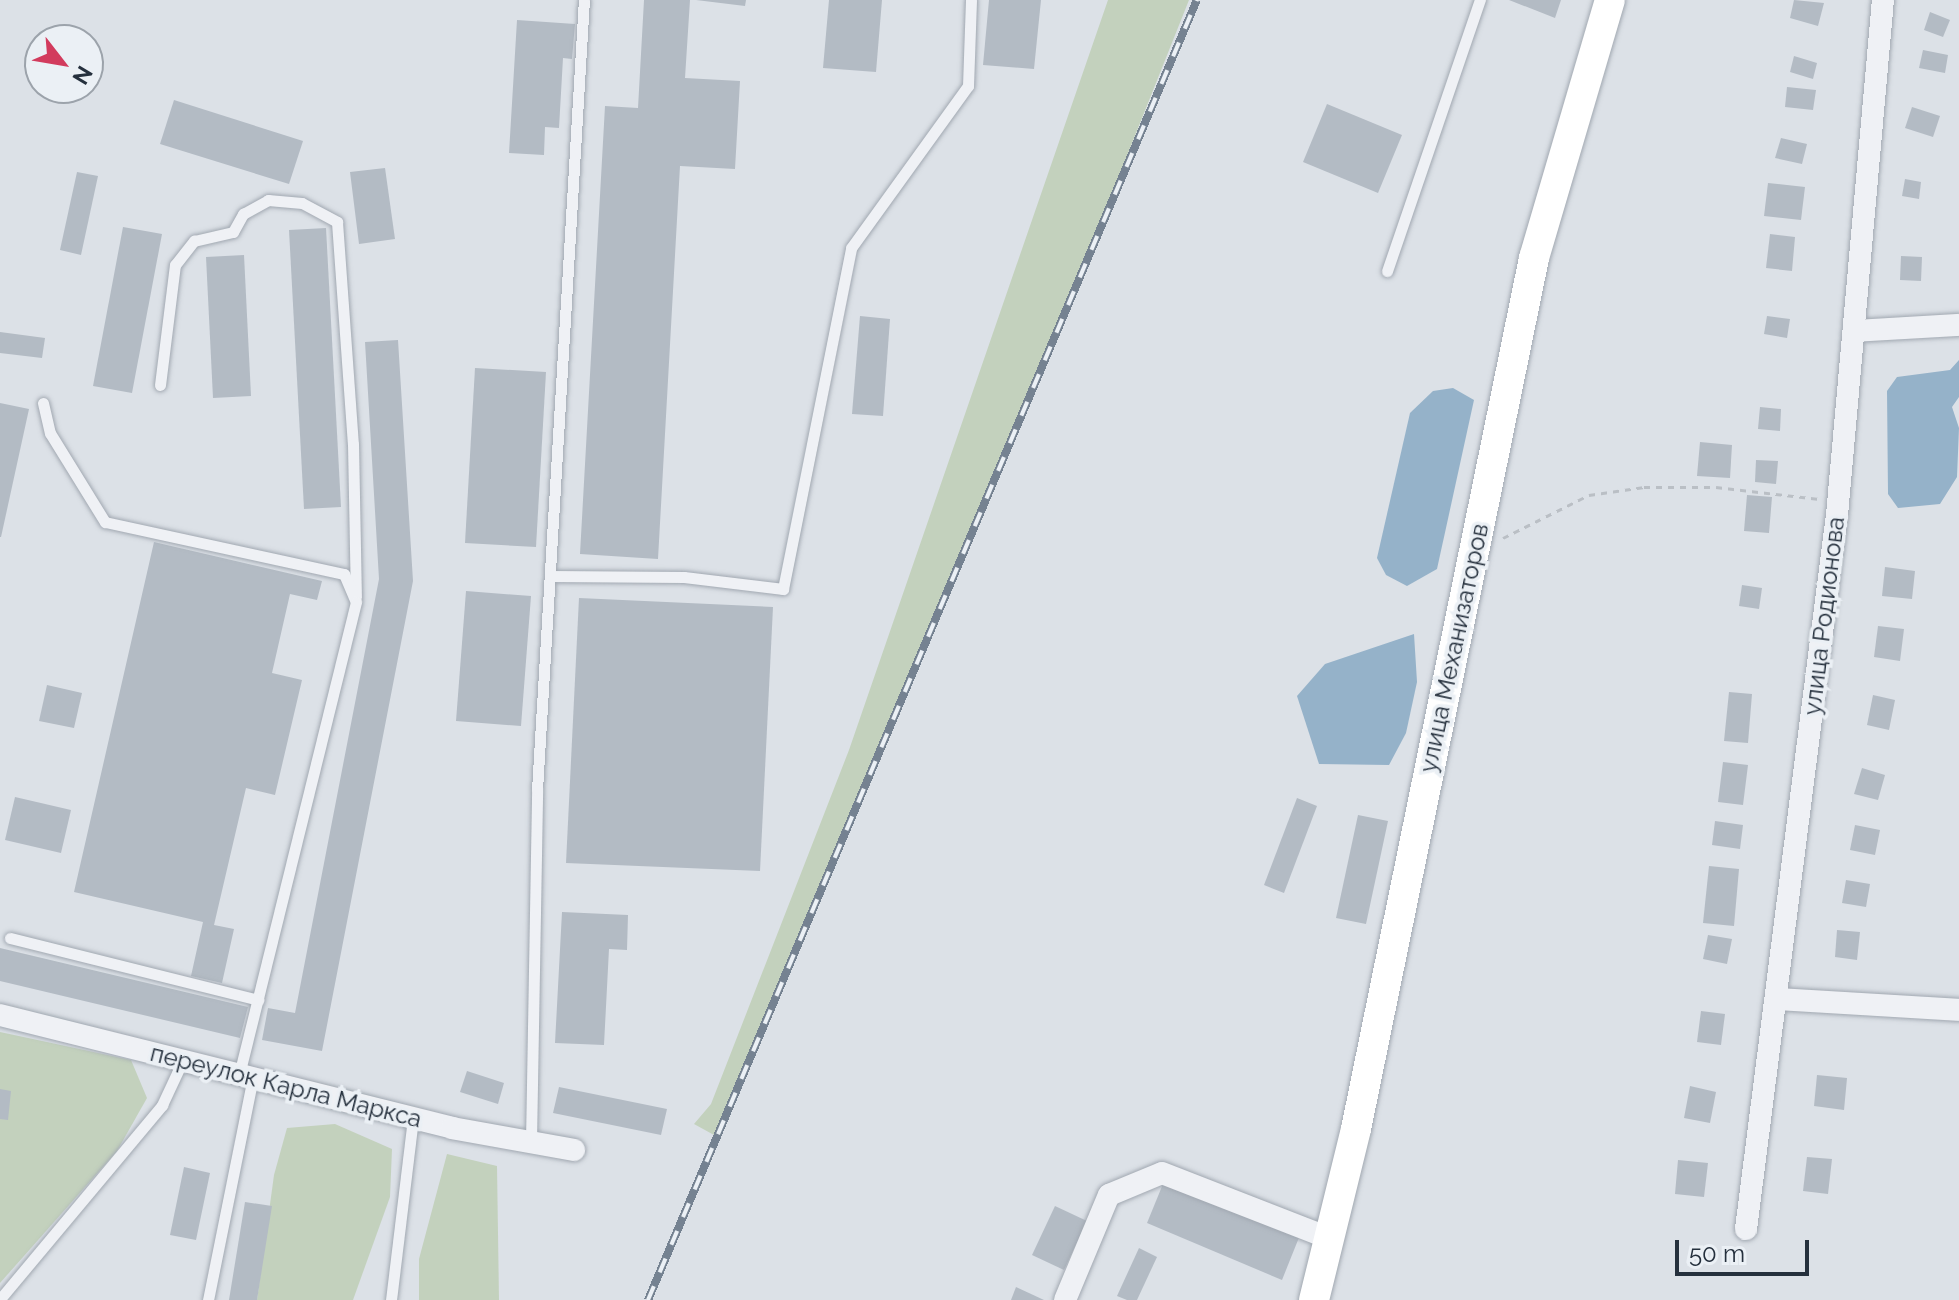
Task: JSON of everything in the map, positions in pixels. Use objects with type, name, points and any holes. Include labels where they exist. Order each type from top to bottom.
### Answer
[{"type":"street","name":"улица Механизаторов","points":[[1314,1300],[1534,258],[1610,0]]},
{"type":"street","name":"улица Родионова","points":[[1746,1229],[1839,500],[1883,0]]},
{"type":"street","points":[[1854,331],[1959,325]]},
{"type":"street","points":[[1776,999],[1959,1010]]},
{"type":"street","name":"переулок Карла Маркса","points":[[0,1015],[413,1118],[574,1150]]},
{"type":"street","points":[[1065,1300],[1109,1195],[1162,1173],[1329,1238]]},
{"type":"lane","points":[[531,1142],[537,790],[584,0]]},
{"type":"lane","points":[[550,576],[684,577],[783,589],[851,248],[968,86],[971,0]]},
{"type":"lane","points":[[1387,271],[1480,0]]},
{"type":"lane","points":[[160,385],[175,265],[194,241],[233,232],[243,214],[268,200],[302,203],[337,222],[353,444],[356,602],[258,1000],[208,1300]]},
{"type":"lane","points":[[43,403],[50,433],[105,522],[344,574],[356,602]]},
{"type":"lane","points":[[10,938],[258,1000]]},
{"type":"lane","points":[[0,1299],[162,1105],[183,1060]]},
{"type":"lane","points":[[391,1300],[413,1118]]},
{"type":"path","points":[[1477,538],[1508,538],[1589,495],[1644,487],[1716,487],[1839,500]]},
{"type":"green space","points":[[1108,0],[1189,0],[1058,329],[714,1135],[694,1124],[711,1104],[849,750]]},
{"type":"green space","points":[[0,1032],[131,1060],[147,1098],[117,1151],[0,1283]]},
{"type":"green space","points":[[335,1124],[392,1149],[390,1197],[353,1300],[257,1300],[274,1175],[287,1128]]},
{"type":"green space","points":[[447,1154],[497,1166],[499,1300],[419,1300],[419,1259]]},
{"type":"water","points":[[1959,360],[1959,397],[1952,407],[1959,428],[1957,477],[1940,504],[1898,508],[1888,494],[1887,391],[1897,377],[1950,370]]},
{"type":"water","points":[[1453,388],[1474,400],[1437,569],[1407,586],[1386,575],[1377,558],[1410,413],[1433,391]]},
{"type":"water","points":[[1414,634],[1417,682],[1406,733],[1389,765],[1319,764],[1297,696],[1325,664]]},
{"type":"building","points":[[644,0],[690,0],[685,78],[740,81],[735,169],[680,166],[658,559],[580,554],[605,106],[638,108]]},
{"type":"building","points":[[696,0],[746,0],[745,6]]},
{"type":"building","points":[[829,0],[882,0],[876,72],[823,68]]},
{"type":"building","points":[[989,0],[1041,0],[1034,69],[983,65]]},
{"type":"building","points":[[1509,0],[1561,0],[1555,18]]},
{"type":"building","points":[[1794,0],[1824,3],[1818,26],[1790,18]]},
{"type":"building","points":[[1930,12],[1950,20],[1943,37],[1924,30]]},
{"type":"building","points":[[517,20],[575,24],[572,59],[563,58],[559,128],[545,127],[544,155],[509,153]]},
{"type":"building","points":[[1923,50],[1948,55],[1945,73],[1919,68]]},
{"type":"building","points":[[1794,56],[1817,63],[1813,79],[1790,72]]},
{"type":"building","points":[[1787,87],[1816,90],[1813,110],[1785,107]]},
{"type":"building","points":[[174,100],[303,141],[289,184],[160,144]]},
{"type":"building","points":[[1327,104],[1402,135],[1378,193],[1303,162]]},
{"type":"building","points":[[1912,107],[1940,116],[1933,137],[1905,128]]},
{"type":"building","points":[[1781,138],[1807,144],[1802,164],[1775,158]]},
{"type":"building","points":[[385,168],[395,239],[359,244],[350,172]]},
{"type":"building","points":[[77,172],[98,176],[81,255],[60,250]]},
{"type":"building","points":[[1905,179],[1921,182],[1919,199],[1902,196]]},
{"type":"building","points":[[1768,183],[1805,187],[1801,220],[1764,216]]},
{"type":"building","points":[[123,227],[162,234],[132,393],[93,386]]},
{"type":"building","points":[[326,228],[341,507],[304,509],[289,230]]},
{"type":"building","points":[[1770,234],[1795,237],[1792,271],[1766,268]]},
{"type":"building","points":[[244,255],[251,396],[213,398],[206,257]]},
{"type":"building","points":[[1901,256],[1922,257],[1921,281],[1900,280]]},
{"type":"building","points":[[860,316],[890,319],[883,416],[852,414]]},
{"type":"building","points":[[1767,316],[1790,319],[1787,338],[1764,334]]},
{"type":"building","points":[[0,332],[45,338],[42,358],[0,353]]},
{"type":"building","points":[[398,340],[413,581],[322,1051],[262,1040],[268,1008],[295,1013],[379,579],[365,342]]},
{"type":"building","points":[[475,368],[546,372],[536,547],[465,543]]},
{"type":"building","points":[[0,403],[29,409],[1,537],[0,537]]},
{"type":"building","points":[[1760,407],[1781,409],[1780,431],[1758,429]]},
{"type":"building","points":[[1700,442],[1732,445],[1730,478],[1697,476]]},
{"type":"building","points":[[1756,460],[1778,461],[1776,484],[1755,482]]},
{"type":"building","points":[[1747,495],[1772,497],[1769,533],[1744,531]]},
{"type":"building","points":[[154,542],[322,581],[317,600],[290,594],[272,673],[302,680],[275,795],[246,788],[214,925],[234,929],[222,983],[191,976],[203,922],[74,892]]},
{"type":"building","points":[[1885,567],[1915,571],[1912,599],[1882,596]]},
{"type":"building","points":[[1742,585],[1762,588],[1759,609],[1739,606]]},
{"type":"building","points":[[466,591],[531,596],[521,726],[456,721]]},
{"type":"building","points":[[579,598],[773,607],[760,871],[566,863]]},
{"type":"building","points":[[1878,626],[1904,629],[1900,661],[1874,657]]},
{"type":"building","points":[[47,685],[82,693],[74,728],[39,721]]},
{"type":"building","points":[[1729,692],[1752,694],[1748,743],[1724,741]]},
{"type":"building","points":[[1873,695],[1895,700],[1889,730],[1867,725]]},
{"type":"building","points":[[1723,762],[1748,765],[1743,805],[1718,802]]},
{"type":"building","points":[[1862,768],[1885,775],[1878,800],[1854,794]]},
{"type":"building","points":[[15,797],[71,810],[61,853],[5,840]]},
{"type":"building","points":[[1297,798],[1317,806],[1284,893],[1264,885]]},
{"type":"building","points":[[1358,815],[1388,821],[1366,924],[1336,918]]},
{"type":"building","points":[[1715,821],[1743,825],[1740,849],[1712,845]]},
{"type":"building","points":[[1855,825],[1880,830],[1875,855],[1850,850]]},
{"type":"building","points":[[1709,866],[1739,869],[1734,926],[1703,923]]},
{"type":"building","points":[[1846,880],[1870,884],[1866,907],[1842,903]]},
{"type":"building","points":[[562,912],[628,915],[627,950],[609,949],[604,1045],[555,1043]]},
{"type":"building","points":[[1837,930],[1860,932],[1857,960],[1835,957]]},
{"type":"building","points":[[1708,935],[1732,939],[1727,964],[1703,959]]},
{"type":"building","points":[[0,948],[248,1007],[240,1038],[0,981]]},
{"type":"building","points":[[1701,1011],[1725,1014],[1721,1045],[1697,1042]]},
{"type":"building","points":[[467,1071],[504,1083],[498,1104],[460,1092]]},
{"type":"building","points":[[1817,1075],[1847,1078],[1844,1110],[1814,1106]]},
{"type":"building","points":[[1690,1086],[1716,1092],[1710,1123],[1684,1118]]},
{"type":"building","points":[[559,1087],[667,1109],[661,1135],[553,1113]]},
{"type":"building","points":[[0,1089],[11,1091],[8,1120],[0,1119]]},
{"type":"building","points":[[1807,1157],[1832,1159],[1828,1194],[1803,1191]]},
{"type":"building","points":[[1678,1160],[1708,1163],[1704,1197],[1675,1194]]},
{"type":"building","points":[[184,1167],[210,1173],[196,1240],[170,1235]]},
{"type":"building","points":[[1165,1179],[1300,1235],[1282,1280],[1147,1223]]},
{"type":"building","points":[[245,1202],[272,1206],[257,1300],[229,1300]]},
{"type":"building","points":[[1055,1206],[1087,1221],[1064,1270],[1032,1255]]},
{"type":"building","points":[[1139,1248],[1157,1257],[1137,1300],[1127,1300],[1117,1296]]},
{"type":"building","points":[[1016,1287],[1044,1300],[1011,1300]]},
{"type":"railway","points":[[648,1300],[1197,0]]}]
